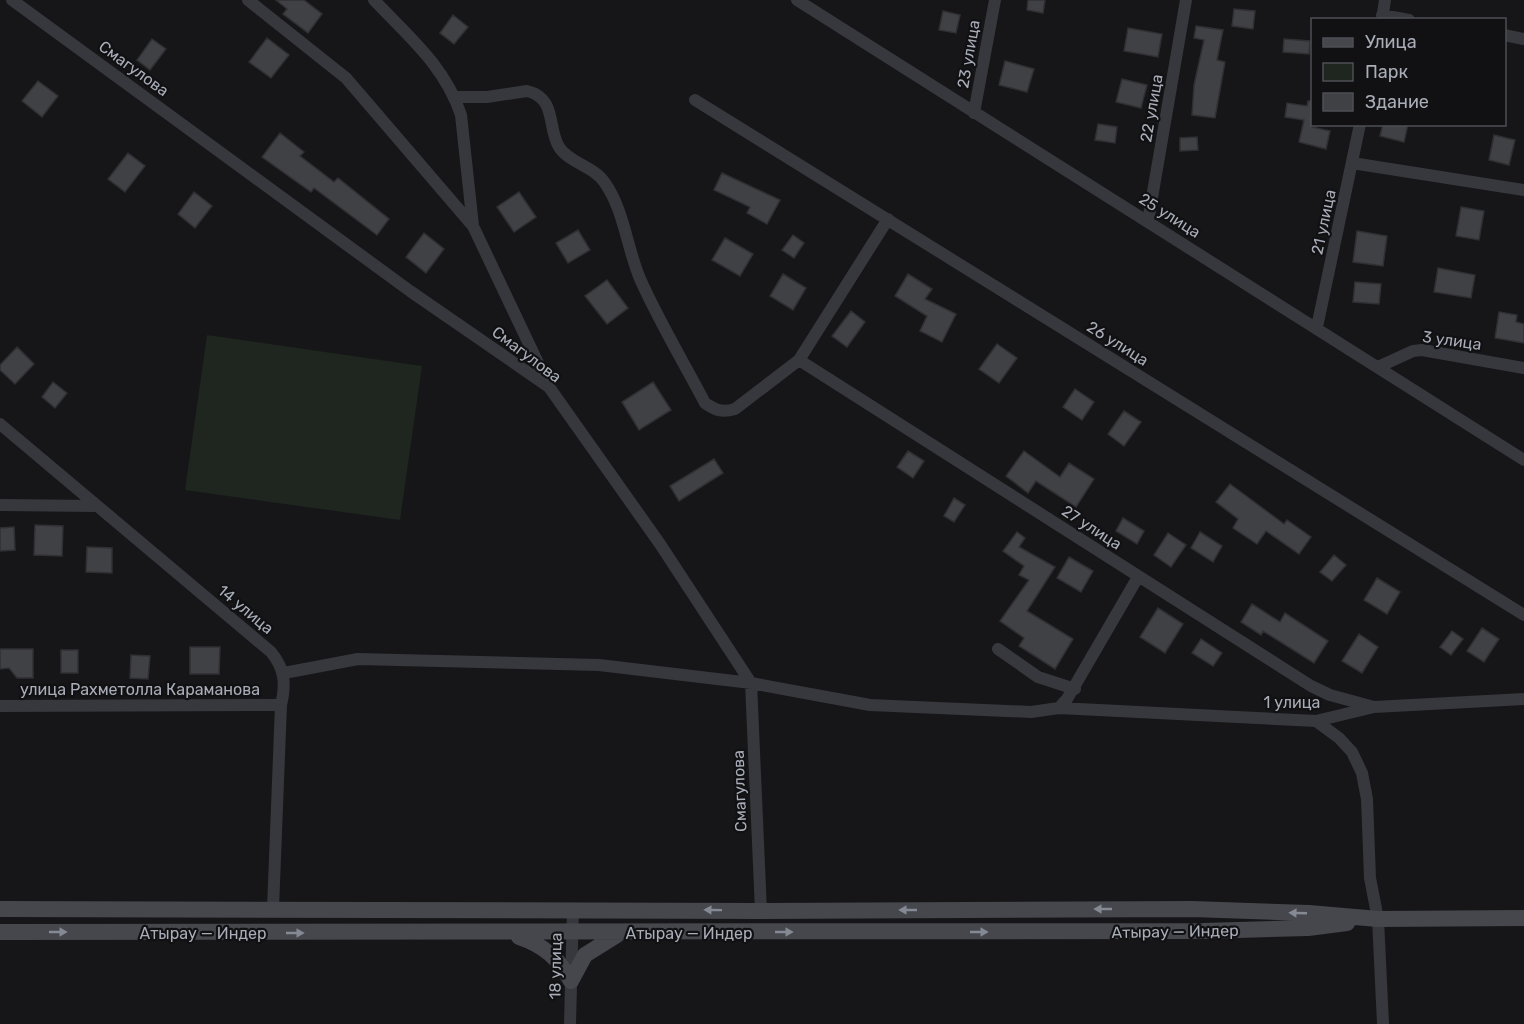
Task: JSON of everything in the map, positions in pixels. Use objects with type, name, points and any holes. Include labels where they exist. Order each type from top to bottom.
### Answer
[{"type":"main road","name":"Атырау — Индер","points":[[0,909],[760,911],[1192,909],[1309,913],[1378,919],[1524,918]]},
{"type":"main road","name":"Атырау — Индер","points":[[0,932],[1203,931],[1308,928],[1378,919]]},
{"type":"main road","points":[[507,933],[528,940],[552,953],[561,962],[571,981]]},
{"type":"main road","points":[[571,981],[585,956],[621,933]]},
{"type":"street","name":"Смагулова","points":[[12,0],[401,284],[549,387],[660,544],[751,683],[760,911]]},
{"type":"street","points":[[248,0],[346,78],[473,226],[549,387]]},
{"type":"street","points":[[374,0],[441,71],[455,97],[461,115],[473,226]]},
{"type":"street","name":"25 улица","points":[[797,0],[1524,460]]},
{"type":"street","name":"23 улица","points":[[974,113],[995,0]]},
{"type":"street","name":"22 улица","points":[[1148,221],[1186,0]]},
{"type":"street","points":[[1382,17],[1385,0]]},
{"type":"street","points":[[1506,35],[1524,39]]},
{"type":"street","points":[[455,97],[487,98],[527,91],[548,105],[555,139],[562,151],[605,182],[619,210],[627,246],[641,282],[705,403],[725,412],[735,409],[799,360],[888,219]]},
{"type":"street","name":"26 улица","points":[[695,100],[1524,615]]},
{"type":"street","name":"21 улица","points":[[1317,327],[1360,126]]},
{"type":"street","points":[[1352,163],[1524,190]]},
{"type":"street","name":"3 улица","points":[[1378,367],[1422,350],[1524,368]]},
{"type":"street","name":"27 улица","points":[[799,360],[1311,686],[1330,695],[1374,707]]},
{"type":"street","name":"14 улица","points":[[0,424],[271,651],[284,673]]},
{"type":"street","points":[[0,505],[97,506]]},
{"type":"street","points":[[1059,708],[1075,689],[1138,577]]},
{"type":"street","points":[[998,649],[1038,677],[1075,689]]},
{"type":"street","name":"1 улица","points":[[284,673],[358,659],[599,665],[751,683],[870,705],[1031,712],[1059,708],[1316,721],[1374,707],[1524,699]]},
{"type":"street","points":[[273,909],[284,673]]},
{"type":"street","name":"улица Рахметолла Караманова","points":[[0,706],[281,705]]},
{"type":"street","points":[[1316,721],[1340,738],[1352,752],[1362,773],[1367,799],[1370,878],[1378,919],[1383,1024]]},
{"type":"street","name":"18 улица","points":[[570,1024],[573,909]]},
{"type":"green space","points":[[207,335],[422,366],[400,520],[185,490]]},
{"type":"building","points":[[276,0],[304,0],[322,14],[308,33],[283,14],[287,9]]},
{"type":"building","points":[[1028,0],[1045,0],[1043,13],[1027,10]]},
{"type":"building","points":[[1234,9],[1255,11],[1253,29],[1232,26]]},
{"type":"building","points":[[943,11],[960,15],[956,33],[939,30]]},
{"type":"building","points":[[453,15],[468,27],[454,44],[440,33]]},
{"type":"building","points":[[1196,26],[1223,30],[1217,60],[1225,62],[1215,118],[1192,115],[1194,85],[1204,40],[1194,38]]},
{"type":"building","points":[[1128,28],[1162,34],[1158,57],[1124,51]]},
{"type":"building","points":[[267,38],[289,55],[271,78],[249,62]]},
{"type":"building","points":[[152,39],[166,49],[150,70],[137,60]]},
{"type":"building","points":[[1284,39],[1310,41],[1309,54],[1283,52]]},
{"type":"building","points":[[1005,61],[1034,69],[1027,92],[999,85]]},
{"type":"building","points":[[1122,79],[1147,85],[1141,108],[1116,102]]},
{"type":"building","points":[[38,81],[58,96],[42,117],[22,101]]},
{"type":"building","points":[[1308,101],[1311,101],[1311,126],[1330,131],[1326,149],[1299,142],[1304,120],[1285,117],[1287,103],[1307,106]]},
{"type":"building","points":[[1098,124],[1117,127],[1115,143],[1095,140]]},
{"type":"building","points":[[1382,126],[1408,126],[1404,142],[1380,136]]},
{"type":"building","points":[[280,133],[304,152],[300,156],[334,182],[338,178],[389,219],[377,235],[314,188],[311,192],[262,157]]},
{"type":"building","points":[[1494,135],[1515,140],[1509,165],[1489,160]]},
{"type":"building","points":[[1197,137],[1198,150],[1180,151],[1180,138]]},
{"type":"building","points":[[128,153],[145,166],[125,192],[108,179]]},
{"type":"building","points":[[722,173],[780,200],[767,224],[747,213],[750,207],[714,190]]},
{"type":"building","points":[[194,192],[212,206],[195,228],[178,214]]},
{"type":"building","points":[[519,192],[536,217],[514,232],[497,207]]},
{"type":"building","points":[[1461,207],[1484,211],[1479,240],[1456,236]]},
{"type":"building","points":[[578,230],[590,250],[568,263],[556,243]]},
{"type":"building","points":[[1357,231],[1387,236],[1383,266],[1353,262]]},
{"type":"building","points":[[424,233],[444,249],[426,273],[406,257]]},
{"type":"building","points":[[793,235],[804,243],[794,258],[782,250]]},
{"type":"building","points":[[725,238],[753,254],[740,276],[712,260]]},
{"type":"building","points":[[1438,268],[1475,275],[1471,298],[1434,292]]},
{"type":"building","points":[[783,274],[806,288],[793,310],[770,296]]},
{"type":"building","points":[[908,274],[932,289],[925,299],[956,314],[942,342],[920,331],[927,316],[895,296]]},
{"type":"building","points":[[607,280],[628,308],[607,324],[585,296]]},
{"type":"building","points":[[1355,282],[1381,284],[1379,304],[1353,302]]},
{"type":"building","points":[[851,311],[865,322],[847,347],[832,336]]},
{"type":"building","points":[[1499,312],[1517,315],[1516,322],[1524,324],[1524,343],[1495,338]]},
{"type":"building","points":[[997,344],[1017,358],[999,383],[979,369]]},
{"type":"building","points":[[17,347],[34,364],[15,384],[0,370],[0,365]]},
{"type":"building","points":[[53,382],[67,393],[55,408],[42,397]]},
{"type":"building","points":[[653,382],[671,410],[639,430],[622,402]]},
{"type":"building","points":[[1075,389],[1094,402],[1082,420],[1063,407]]},
{"type":"building","points":[[1124,411],[1141,422],[1124,446],[1108,434]]},
{"type":"building","points":[[908,451],[924,461],[913,478],[897,467]]},
{"type":"building","points":[[1024,451],[1060,477],[1069,463],[1094,479],[1076,507],[1036,481],[1028,493],[1006,476]]},
{"type":"building","points":[[714,459],[723,473],[679,501],[670,486]]},
{"type":"building","points":[[1230,484],[1284,524],[1287,520],[1311,537],[1299,554],[1266,531],[1257,544],[1233,528],[1238,519],[1216,502]]},
{"type":"building","points":[[954,498],[965,505],[954,522],[944,516]]},
{"type":"building","points":[[1123,518],[1144,531],[1137,544],[1116,531]]},
{"type":"building","points":[[35,525],[63,526],[62,556],[34,555]]},
{"type":"building","points":[[14,527],[15,550],[0,551],[0,528]]},
{"type":"building","points":[[1017,532],[1025,538],[1019,547],[1055,567],[1027,611],[1073,639],[1055,669],[1019,646],[1024,638],[1000,621],[1029,580],[1019,575],[1024,566],[1003,551]]},
{"type":"building","points":[[1200,532],[1222,546],[1213,562],[1191,548]]},
{"type":"building","points":[[1168,533],[1186,545],[1171,567],[1154,555]]},
{"type":"building","points":[[87,547],[112,548],[112,573],[86,572]]},
{"type":"building","points":[[1334,555],[1346,565],[1332,581],[1320,572]]},
{"type":"building","points":[[1069,557],[1093,571],[1081,592],[1057,578]]},
{"type":"building","points":[[1377,578],[1400,592],[1387,614],[1364,600]]},
{"type":"building","points":[[1252,604],[1280,622],[1285,613],[1328,641],[1314,663],[1263,631],[1261,635],[1241,622]]},
{"type":"building","points":[[1158,608],[1183,624],[1165,653],[1140,637]]},
{"type":"building","points":[[1482,628],[1499,639],[1484,662],[1467,651]]},
{"type":"building","points":[[1452,631],[1463,639],[1451,655],[1440,647]]},
{"type":"building","points":[[1359,634],[1378,647],[1362,673],[1342,661]]},
{"type":"building","points":[[1201,639],[1222,653],[1213,666],[1192,653]]},
{"type":"building","points":[[190,647],[220,647],[219,674],[190,674]]},
{"type":"building","points":[[0,649],[33,649],[33,678],[17,678],[9,668],[0,669]]},
{"type":"building","points":[[61,650],[78,650],[78,673],[61,673]]},
{"type":"building","points":[[131,655],[150,656],[148,679],[130,678]]}]
